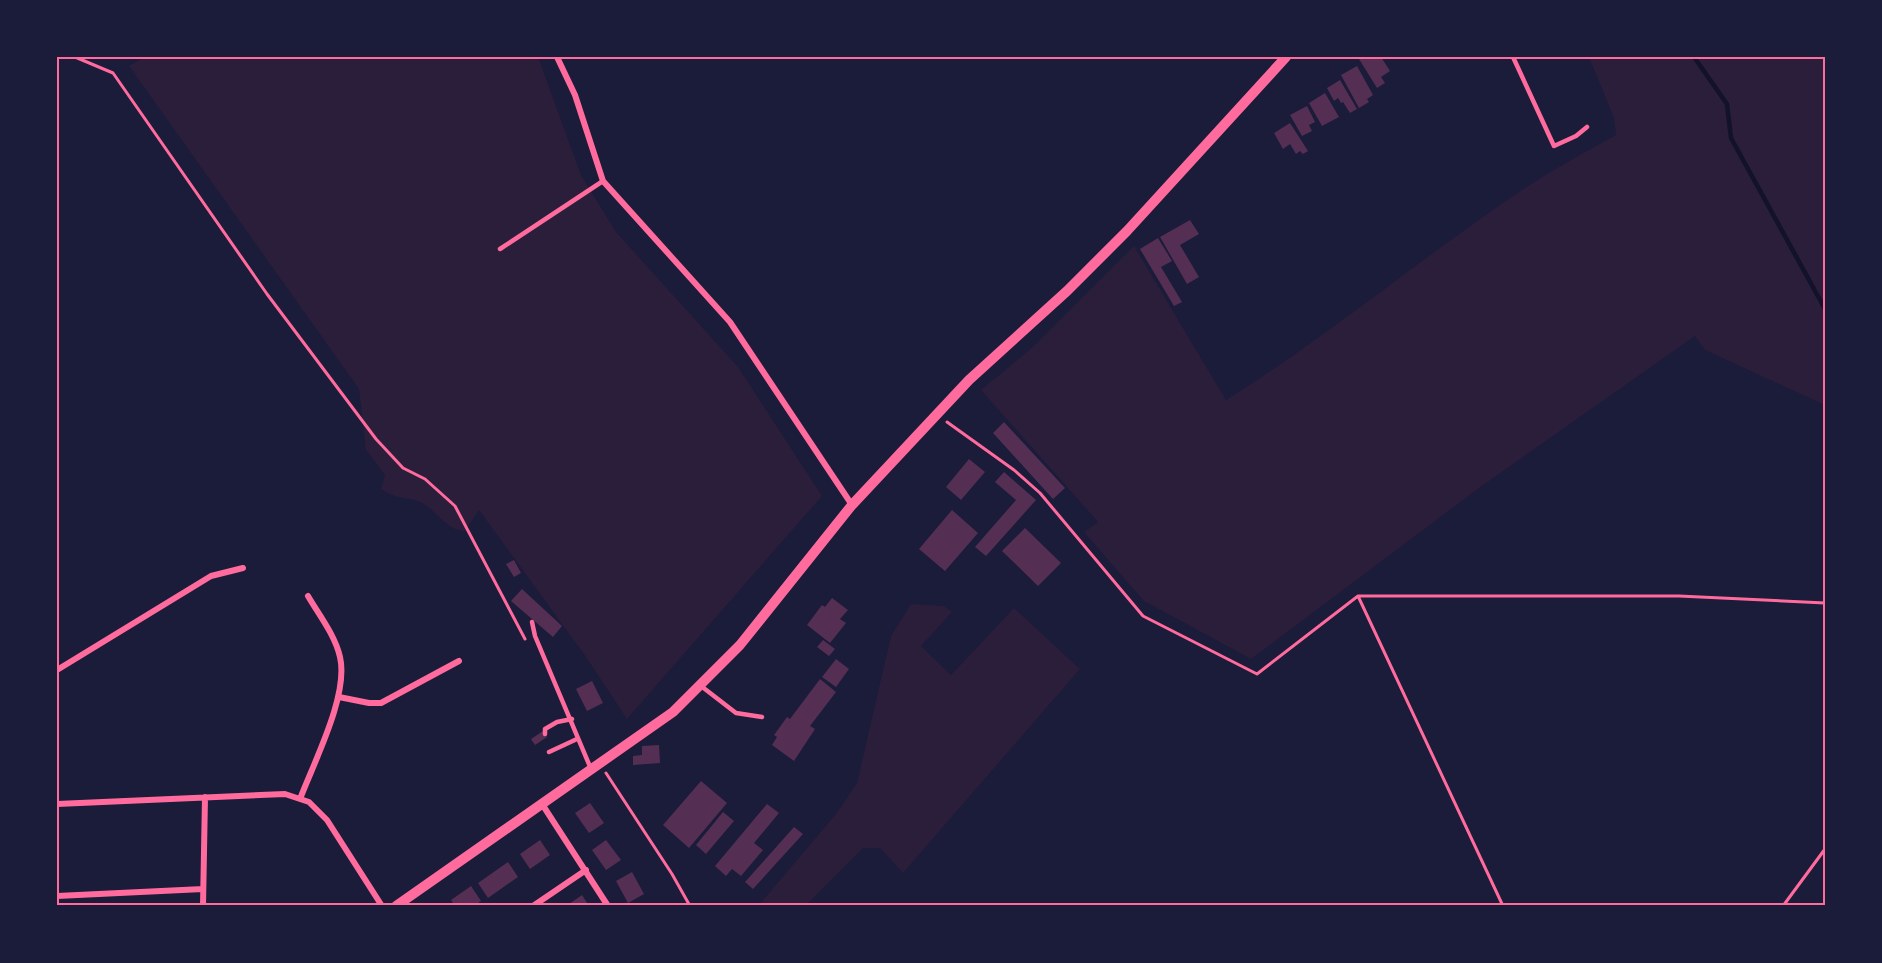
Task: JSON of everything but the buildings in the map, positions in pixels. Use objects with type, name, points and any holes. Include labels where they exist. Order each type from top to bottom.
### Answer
[{"type":"street","points":[[557,57],[575,95],[603,181],[730,322],[852,505]]},
{"type":"street","points":[[396,906],[673,712],[701,686],[754,628],[852,505],[969,380],[1067,291],[1127,231],[1286,57]]},
{"type":"street","points":[[57,670],[211,576],[243,568]]},
{"type":"street","points":[[300,799],[339,697],[342,677],[340,658],[334,640],[308,596]]},
{"type":"street","points":[[339,697],[381,703],[393,699],[459,661]]},
{"type":"street","points":[[57,804],[285,794],[309,802],[327,820],[382,906]]},
{"type":"street","points":[[203,906],[205,797]]},
{"type":"street","points":[[542,804],[608,906]]},
{"type":"street","points":[[533,906],[586,870]]},
{"type":"street","points":[[57,896],[203,890]]},
{"type":"lane","points":[[1513,57],[1554,146],[1576,136],[1587,127]]},
{"type":"lane","points":[[500,249],[603,181]]},
{"type":"lane","points":[[531,622],[591,769]]},
{"type":"lane","points":[[701,686],[736,713],[762,717]]},
{"type":"lane","points":[[544,734],[545,729],[557,722],[572,719]]},
{"type":"lane","points":[[549,752],[577,739]]},
{"type":"path","points":[[75,57],[113,73],[267,294],[376,439],[403,468],[425,479],[455,506],[527,643]]},
{"type":"path","points":[[938,415],[1014,470],[1040,493],[1143,615],[1257,674],[1358,596],[1679,596],[1825,603]]},
{"type":"path","points":[[1358,596],[1503,906]]},
{"type":"path","points":[[591,769],[597,775],[604,771],[667,865],[690,906]]},
{"type":"path","points":[[1783,906],[1825,849]]},
{"type":"shaded area","points":[[145,57],[538,57],[581,175],[616,232],[738,367],[822,496],[627,719],[586,657],[479,510],[465,531],[458,530],[447,524],[422,503],[393,495],[381,489],[385,475],[366,450],[359,389],[129,66]]},
{"type":"shaded area","points":[[1589,57],[1825,57],[1825,405],[1705,350],[1695,336],[1479,488],[1251,659],[1144,601],[1084,532],[1098,522],[981,390],[1033,347],[1134,246],[1226,400],[1302,349],[1525,188],[1616,135],[1614,118]]},
{"type":"shaded area","points":[[911,604],[944,606],[952,612],[921,646],[951,675],[1014,608],[1080,669],[903,873],[880,848],[863,848],[805,906],[758,906],[836,814],[857,783],[891,636]]},
{"type":"waterway","points":[[1694,57],[1727,104],[1731,138],[1825,309]]}]
